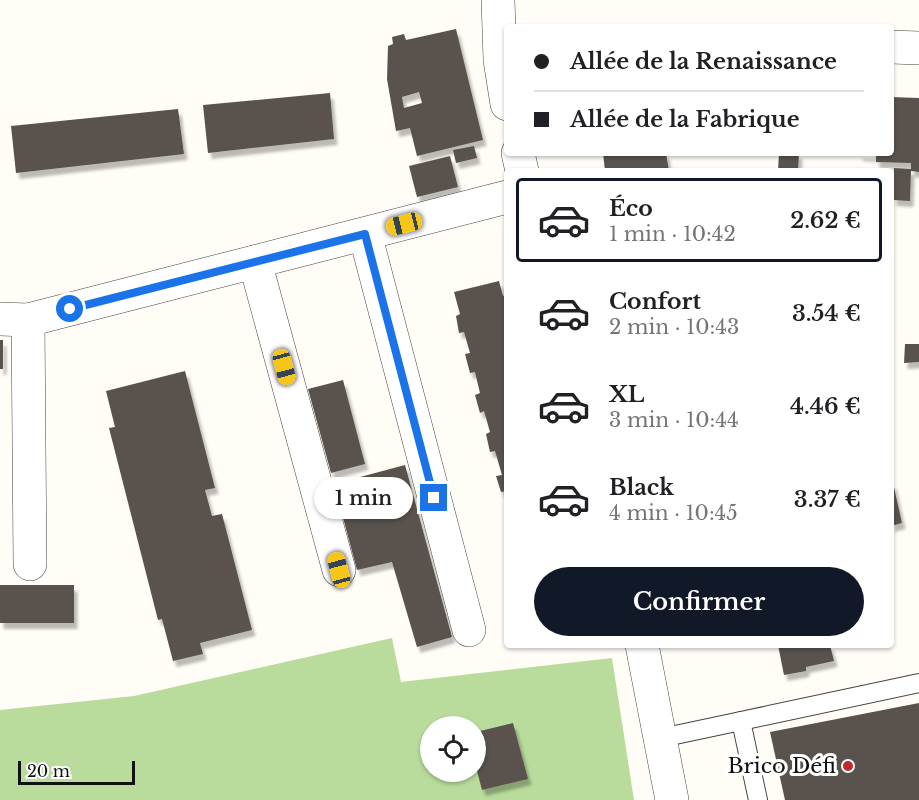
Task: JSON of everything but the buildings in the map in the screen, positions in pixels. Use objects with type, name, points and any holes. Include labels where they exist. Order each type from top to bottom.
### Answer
[{"type":"street","points":[[498,0],[504,54]]},
{"type":"street","points":[[894,47],[919,48]]},
{"type":"street","points":[[30,564],[14,320],[255,262],[504,198]]},
{"type":"street","points":[[365,234],[469,630]]},
{"type":"street","points":[[255,262],[339,570]]},
{"type":"street","points":[[643,648],[672,800]]},
{"type":"lane","points":[[661,738],[919,683]]},
{"type":"lane","points":[[741,721],[758,800]]},
{"type":"green space","points":[[392,638],[401,682],[612,658],[634,800],[0,800],[0,710],[134,696]]},
{"type":"place","name":"Brico Défi","points":[[848,766]]},
{"type":"route","points":[[70,309],[365,234],[434,498]]}]
